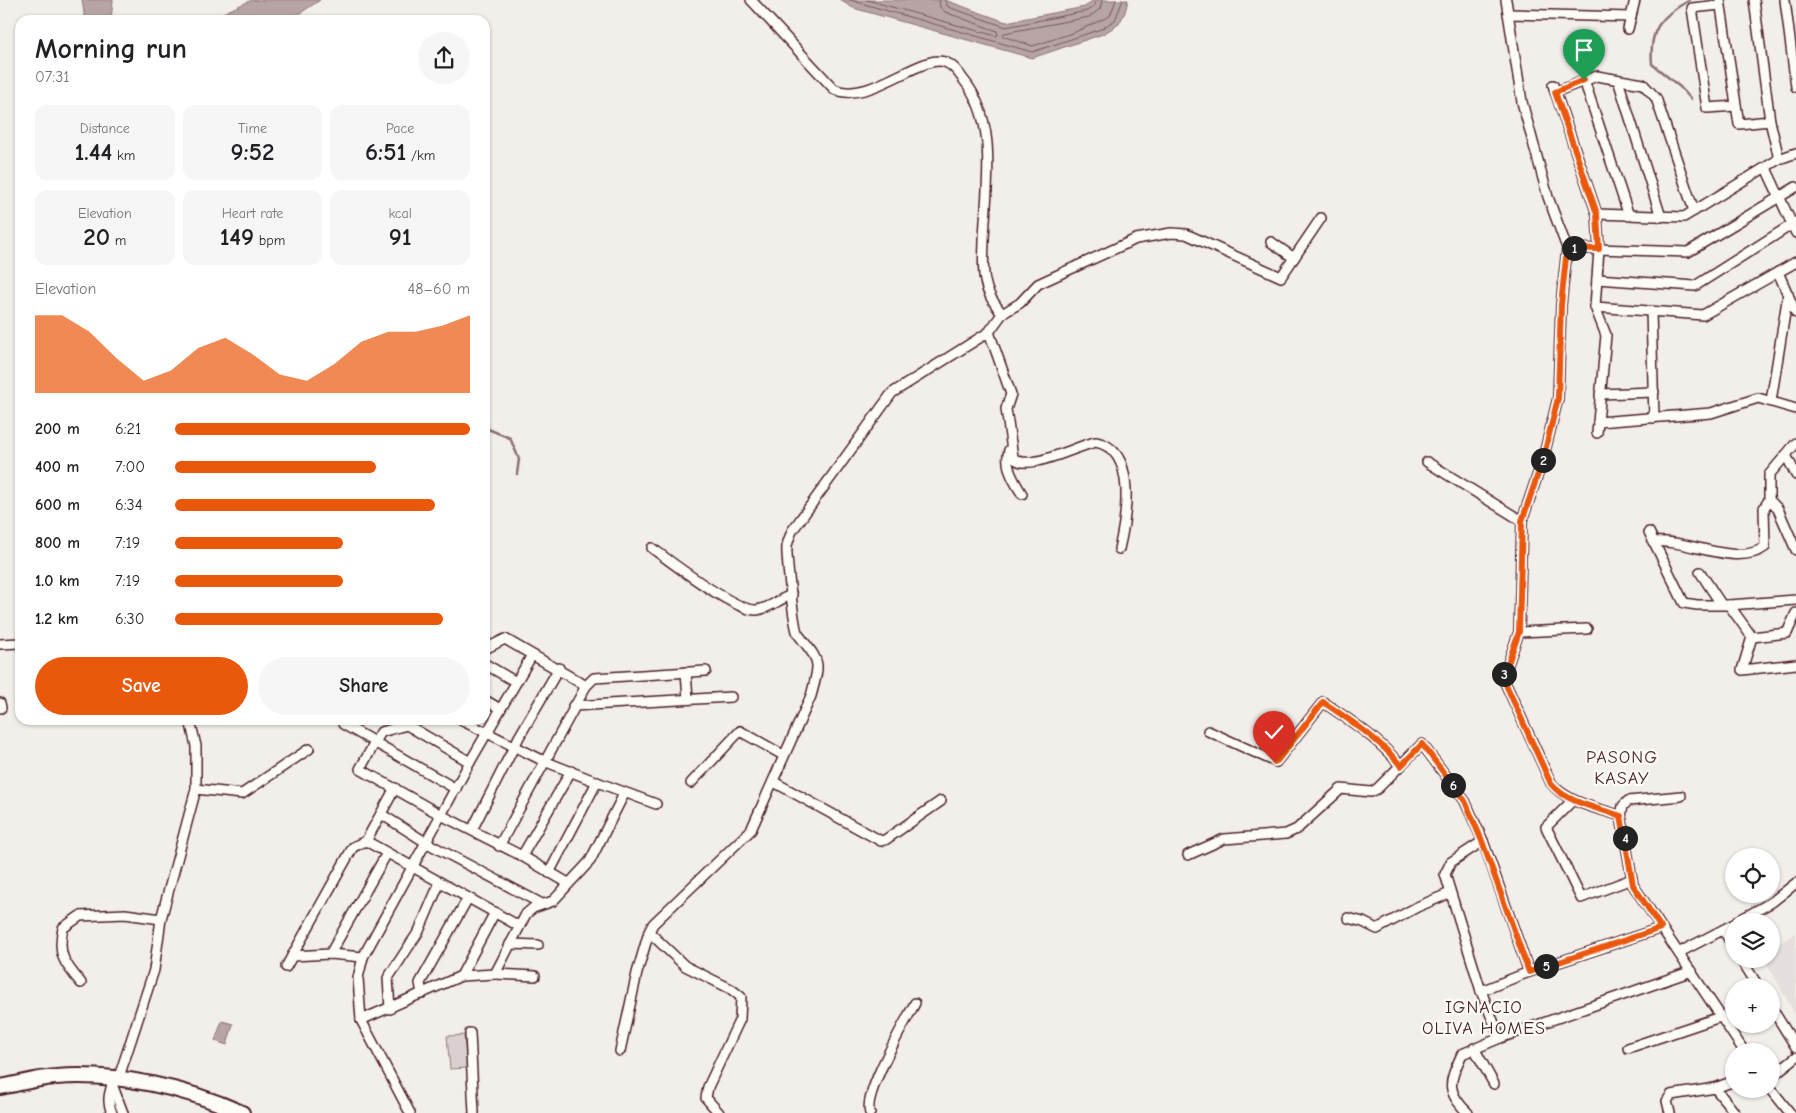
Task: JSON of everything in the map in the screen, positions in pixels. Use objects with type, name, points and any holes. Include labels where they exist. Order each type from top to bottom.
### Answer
[{"type":"main road","points":[[0,1087],[56,1077],[115,1080],[188,1095],[242,1113]]},
{"type":"street","points":[[751,0],[834,89],[843,93],[876,87],[932,61],[946,62],[975,92],[983,114],[987,147],[983,271],[989,295],[1002,314]]},
{"type":"street","points":[[1506,0],[1522,102],[1548,197],[1567,248],[1561,305],[1558,398],[1543,459],[1522,521],[1519,632],[1504,672],[1505,684],[1551,784],[1557,791],[1573,800],[1621,816]]},
{"type":"street","points":[[1628,29],[1635,0]]},
{"type":"street","points":[[1754,0],[1756,30],[1770,121],[1779,159]]},
{"type":"street","points":[[1785,0],[1796,87]]},
{"type":"street","points":[[1736,106],[1707,108],[1692,8],[1720,2],[1739,124],[1770,121]]},
{"type":"street","points":[[1508,14],[1631,17]]},
{"type":"street","points":[[1597,433],[1606,335],[1595,306],[1599,249],[1597,214],[1554,88],[1597,76],[1643,84],[1656,98],[1694,211]]},
{"type":"street","points":[[1584,80],[1629,216]]},
{"type":"street","points":[[1618,80],[1661,217]]},
{"type":"street","points":[[1597,214],[1684,218],[1779,159],[1796,153]]},
{"type":"street","points":[[1766,168],[1794,223],[1796,233]]},
{"type":"street","points":[[1567,248],[1688,252],[1796,188]]},
{"type":"street","points":[[620,1051],[637,973],[653,924],[751,830],[811,696],[817,675],[815,654],[797,633],[787,559],[787,544],[792,532],[892,393],[989,332],[1002,314],[1020,303],[1038,284],[1136,239],[1170,233],[1186,234],[1281,277],[1322,218]]},
{"type":"street","points":[[1597,279],[1695,286],[1794,223]]},
{"type":"street","points":[[1271,242],[1294,258]]},
{"type":"street","points":[[1595,306],[1703,315],[1796,262]]},
{"type":"street","points":[[1778,272],[1796,313]]},
{"type":"street","points":[[1771,401],[1788,294]]},
{"type":"street","points":[[1651,311],[1654,418]]},
{"type":"street","points":[[989,332],[1011,394],[1006,409],[1013,457],[1023,464],[1037,462],[1096,442],[1106,444],[1116,452],[1127,486],[1125,523],[1120,549]]},
{"type":"street","points":[[1600,394],[1654,392]]},
{"type":"street","points":[[1598,422],[1711,413],[1758,398],[1796,409]]},
{"type":"street","points":[[1653,542],[1665,541],[1712,552],[1756,554],[1765,547],[1764,508],[1769,500],[1769,475],[1796,444]]},
{"type":"street","points":[[1011,446],[1008,452],[1008,464],[1012,478],[1022,494]]},
{"type":"street","points":[[1786,455],[1796,475]]},
{"type":"street","points":[[1427,462],[1522,521]]},
{"type":"street","points":[[1769,500],[1778,509],[1796,550]]},
{"type":"street","points":[[1649,532],[1684,603],[1697,605],[1796,600]]},
{"type":"street","points":[[652,548],[704,585],[746,609],[757,610],[769,607],[792,594]]},
{"type":"street","points":[[1700,572],[1752,637]]},
{"type":"street","points":[[1752,637],[1788,633],[1796,613]]},
{"type":"street","points":[[1519,632],[1587,629]]},
{"type":"street","points":[[1752,637],[1742,670],[1796,664]]},
{"type":"street","points":[[490,646],[505,639],[559,668],[586,686]]},
{"type":"street","points":[[0,644],[15,644]]},
{"type":"street","points":[[410,1113],[361,1020],[358,978],[363,957],[470,762],[532,655]]},
{"type":"street","points":[[490,667],[516,682]]},
{"type":"street","points":[[472,830],[559,668]]},
{"type":"street","points":[[500,846],[573,706],[586,686],[594,678],[706,671]]},
{"type":"street","points":[[686,672],[688,699]]},
{"type":"street","points":[[573,706],[731,697]]},
{"type":"street","points":[[1208,731],[1276,762],[1323,702],[1361,728],[1387,749],[1401,766]]},
{"type":"street","points":[[0,703],[1,708]]},
{"type":"street","points":[[490,703],[500,709]]},
{"type":"street","points":[[112,1113],[108,1104],[108,1092],[115,1080],[154,970],[161,919],[196,789],[196,746],[191,725]]},
{"type":"street","points":[[345,725],[456,789]]},
{"type":"street","points":[[400,725],[381,732],[360,769],[441,815],[522,856],[568,883]]},
{"type":"street","points":[[413,725],[470,762]]},
{"type":"street","points":[[470,725],[544,761],[624,794],[656,804]]},
{"type":"street","points":[[690,784],[740,730],[783,755]]},
{"type":"street","points":[[1188,855],[1224,839],[1286,834],[1297,829],[1341,789],[1371,792],[1377,789],[1422,744],[1465,801],[1482,841],[1529,972]]},
{"type":"street","points":[[196,789],[242,794],[309,749]]},
{"type":"street","points":[[522,856],[571,771]]},
{"type":"street","points":[[549,873],[597,782]]},
{"type":"street","points":[[774,782],[881,840],[885,840],[941,801]]},
{"type":"street","points":[[286,967],[353,847],[366,841],[395,788]]},
{"type":"street","points":[[495,974],[526,914],[542,904],[553,901],[590,861],[624,794]]},
{"type":"street","points":[[1681,796],[1628,800],[1623,806],[1621,816],[1633,885],[1661,928],[1680,952],[1738,1043]]},
{"type":"street","points":[[1573,800],[1546,827],[1581,898],[1632,879]]},
{"type":"street","points":[[381,814],[427,842],[542,904]]},
{"type":"street","points":[[366,841],[519,926]]},
{"type":"street","points":[[1482,841],[1451,862],[1445,874],[1481,991],[1500,1038]]},
{"type":"street","points":[[330,954],[387,853]]},
{"type":"street","points":[[390,1009],[388,978],[418,931],[440,882]]},
{"type":"street","points":[[1752,913],[1772,902],[1796,883]]},
{"type":"street","points":[[1348,918],[1364,922],[1378,930],[1417,907],[1450,893]]},
{"type":"street","points":[[422,994],[420,983],[468,898]]},
{"type":"street","points":[[461,976],[495,912]]},
{"type":"street","points":[[81,982],[66,965],[59,945],[63,928],[80,916],[125,914],[161,919]]},
{"type":"street","points":[[1481,991],[1529,972],[1661,928]]},
{"type":"street","points":[[1680,952],[1723,930],[1725,933]]},
{"type":"street","points":[[650,932],[685,966],[731,989],[741,997],[740,1019],[708,1087],[706,1098],[718,1113]]},
{"type":"street","points":[[510,944],[538,945]]},
{"type":"street","points":[[292,956],[330,954],[363,957]]},
{"type":"street","points":[[1464,1112],[1453,1094],[1450,1081],[1462,1054],[1500,1038],[1692,972]]},
{"type":"street","points":[[361,1020],[390,1009],[461,976],[495,974],[535,976]]},
{"type":"street","points":[[870,1113],[868,1101],[873,1086],[915,1003]]},
{"type":"street","points":[[1628,1048],[1720,1017]]},
{"type":"street","points":[[1780,1022],[1796,1047]]},
{"type":"street","points":[[470,1033],[474,1113]]},
{"type":"street","points":[[1474,1048],[1494,1084]]},
{"type":"street","points":[[1780,1070],[1796,1057]]},
{"type":"street","points":[[115,1080],[123,1113]]},
{"type":"street","points":[[1670,1113],[1667,1101],[1671,1094],[1715,1088],[1725,1084]]},
{"type":"street","points":[[1715,1088],[1736,1113]]},
{"type":"street","points":[[1778,1098],[1790,1113]]},
{"type":"shaded area","points":[[1796,932],[1796,1017],[1780,987],[1780,978],[1775,978],[1770,968],[1780,968],[1780,944]]},
{"type":"shaded area","points":[[464,1035],[467,1068],[450,1069],[447,1036]]},
{"type":"water","points":[[82,0],[113,0],[112,15],[84,15]]},
{"type":"water","points":[[252,0],[320,0],[298,15],[218,15]]},
{"type":"water","points":[[840,0],[945,0],[1006,22],[1085,7],[1093,0],[1128,0],[1119,24],[1103,34],[1032,58],[853,8]]},
{"type":"water","points":[[222,1021],[233,1024],[227,1045],[215,1041]]},
{"type":"waterway","points":[[1690,0],[1671,12],[1659,25],[1652,42],[1652,64],[1680,87],[1691,99]]},
{"type":"waterway","points":[[490,430],[510,438],[519,459],[517,474]]},
{"type":"district","name":"PASONG KASAY","points":[[1622,768]]},
{"type":"district","name":"IGNACIO OLIVA HOMES","points":[[1484,1017]]},
{"type":"route","points":[[1274,762],[1277,761],[1323,702],[1361,728],[1387,749],[1401,766],[1422,744],[1465,801],[1482,841],[1529,972],[1661,928],[1633,885],[1621,816],[1575,801],[1557,791],[1551,784],[1503,678],[1519,632],[1522,521],[1543,459],[1549,427],[1558,398],[1561,305],[1566,279],[1567,248],[1599,249],[1597,214],[1555,92],[1584,80]]}]
